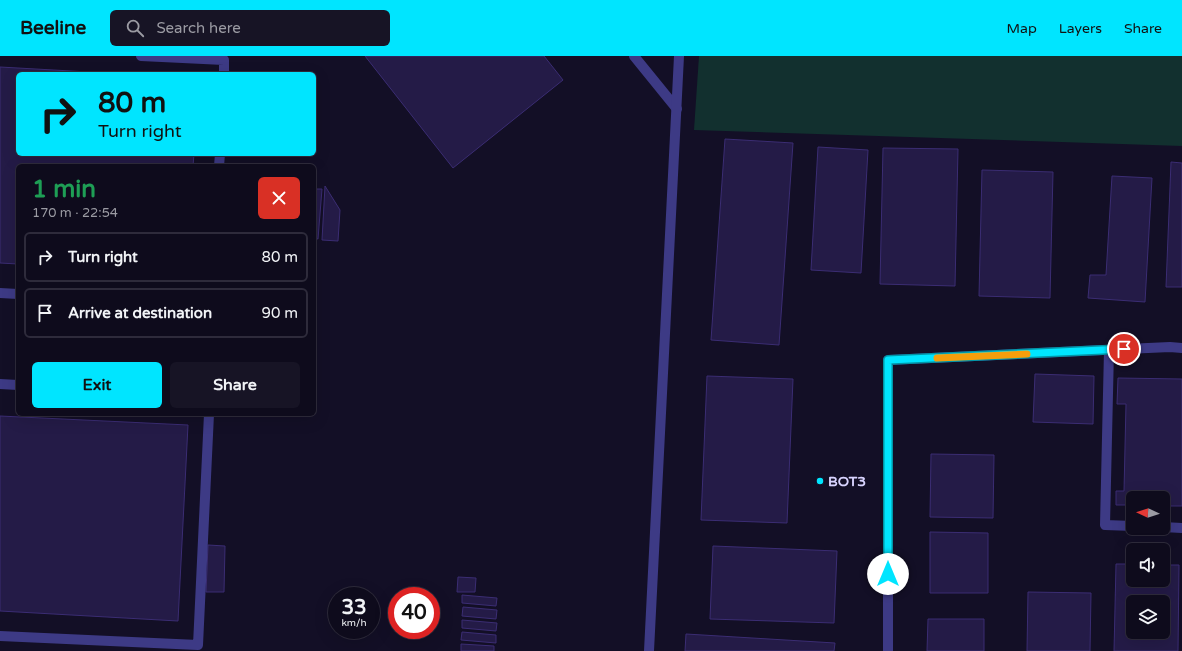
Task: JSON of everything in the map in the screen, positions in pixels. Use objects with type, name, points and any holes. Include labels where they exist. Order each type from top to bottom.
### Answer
[{"type":"street","points":[[141,56],[224,60],[224,72]]},
{"type":"street","points":[[634,56],[676,109]]},
{"type":"street","points":[[648,651],[680,56]]},
{"type":"street","points":[[0,293],[16,294]]},
{"type":"street","points":[[888,651],[888,360],[1170,347],[1182,348]]},
{"type":"street","points":[[1109,350],[1105,525],[1126,526]]},
{"type":"street","points":[[0,384],[16,385]]},
{"type":"street","points":[[0,636],[198,645],[208,416]]},
{"type":"street","points":[[1170,527],[1182,528]]},
{"type":"green space","points":[[699,56],[1182,56],[1182,146],[694,130]]},
{"type":"building","points":[[365,56],[544,56],[563,80],[453,168]]},
{"type":"building","points":[[0,67],[89,72],[16,72],[16,156],[194,156],[193,164],[16,164],[16,264],[0,263]]},
{"type":"building","points":[[725,139],[793,143],[779,345],[711,340]]},
{"type":"building","points":[[818,147],[868,150],[861,273],[811,270]]},
{"type":"building","points":[[883,148],[958,149],[955,286],[880,284]]},
{"type":"building","points":[[1171,162],[1182,163],[1182,287],[1166,287]]},
{"type":"building","points":[[982,170],[1053,172],[1050,298],[979,296]]},
{"type":"building","points":[[1112,176],[1152,178],[1145,302],[1088,298],[1090,275],[1106,275]]},
{"type":"building","points":[[325,186],[340,210],[338,241],[322,240]]},
{"type":"building","points":[[316,189],[322,189],[318,239],[316,238]]},
{"type":"building","points":[[1035,374],[1094,376],[1093,424],[1033,422]]},
{"type":"building","points":[[707,376],[793,379],[787,523],[701,520]]},
{"type":"building","points":[[1118,378],[1182,379],[1182,506],[1170,506],[1170,491],[1126,491],[1126,505],[1116,505],[1116,491],[1124,491],[1126,404],[1117,404]]},
{"type":"building","points":[[0,416],[188,425],[178,621],[0,611]]},
{"type":"building","points":[[931,454],[994,455],[993,518],[930,517]]},
{"type":"building","points":[[930,532],[988,533],[988,593],[930,593]]},
{"type":"building","points":[[208,545],[225,546],[224,592],[206,592]]},
{"type":"building","points":[[713,546],[837,551],[834,623],[710,619]]},
{"type":"building","points":[[1116,564],[1126,564],[1126,587],[1170,587],[1170,565],[1179,565],[1178,651],[1114,651]]},
{"type":"building","points":[[458,577],[476,578],[475,592],[457,592]]},
{"type":"building","points":[[1028,592],[1091,593],[1090,651],[1027,651]]},
{"type":"building","points":[[462,595],[497,598],[496,606],[462,603]]},
{"type":"building","points":[[463,607],[497,610],[496,619],[462,616]]},
{"type":"building","points":[[928,619],[984,619],[984,651],[927,651]]},
{"type":"building","points":[[462,620],[497,623],[496,631],[462,628]]},
{"type":"building","points":[[462,632],[496,635],[496,643],[461,640]]},
{"type":"building","points":[[686,634],[835,643],[834,651],[685,651]]},
{"type":"building","points":[[461,644],[494,646],[494,651],[461,651]]},
{"type":"slow traffic","points":[[937,358],[1027,354]]},
{"type":"place","name":"BOT3","points":[[820,481]]},
{"type":"route","points":[[888,574],[888,360],[1124,349]]}]
